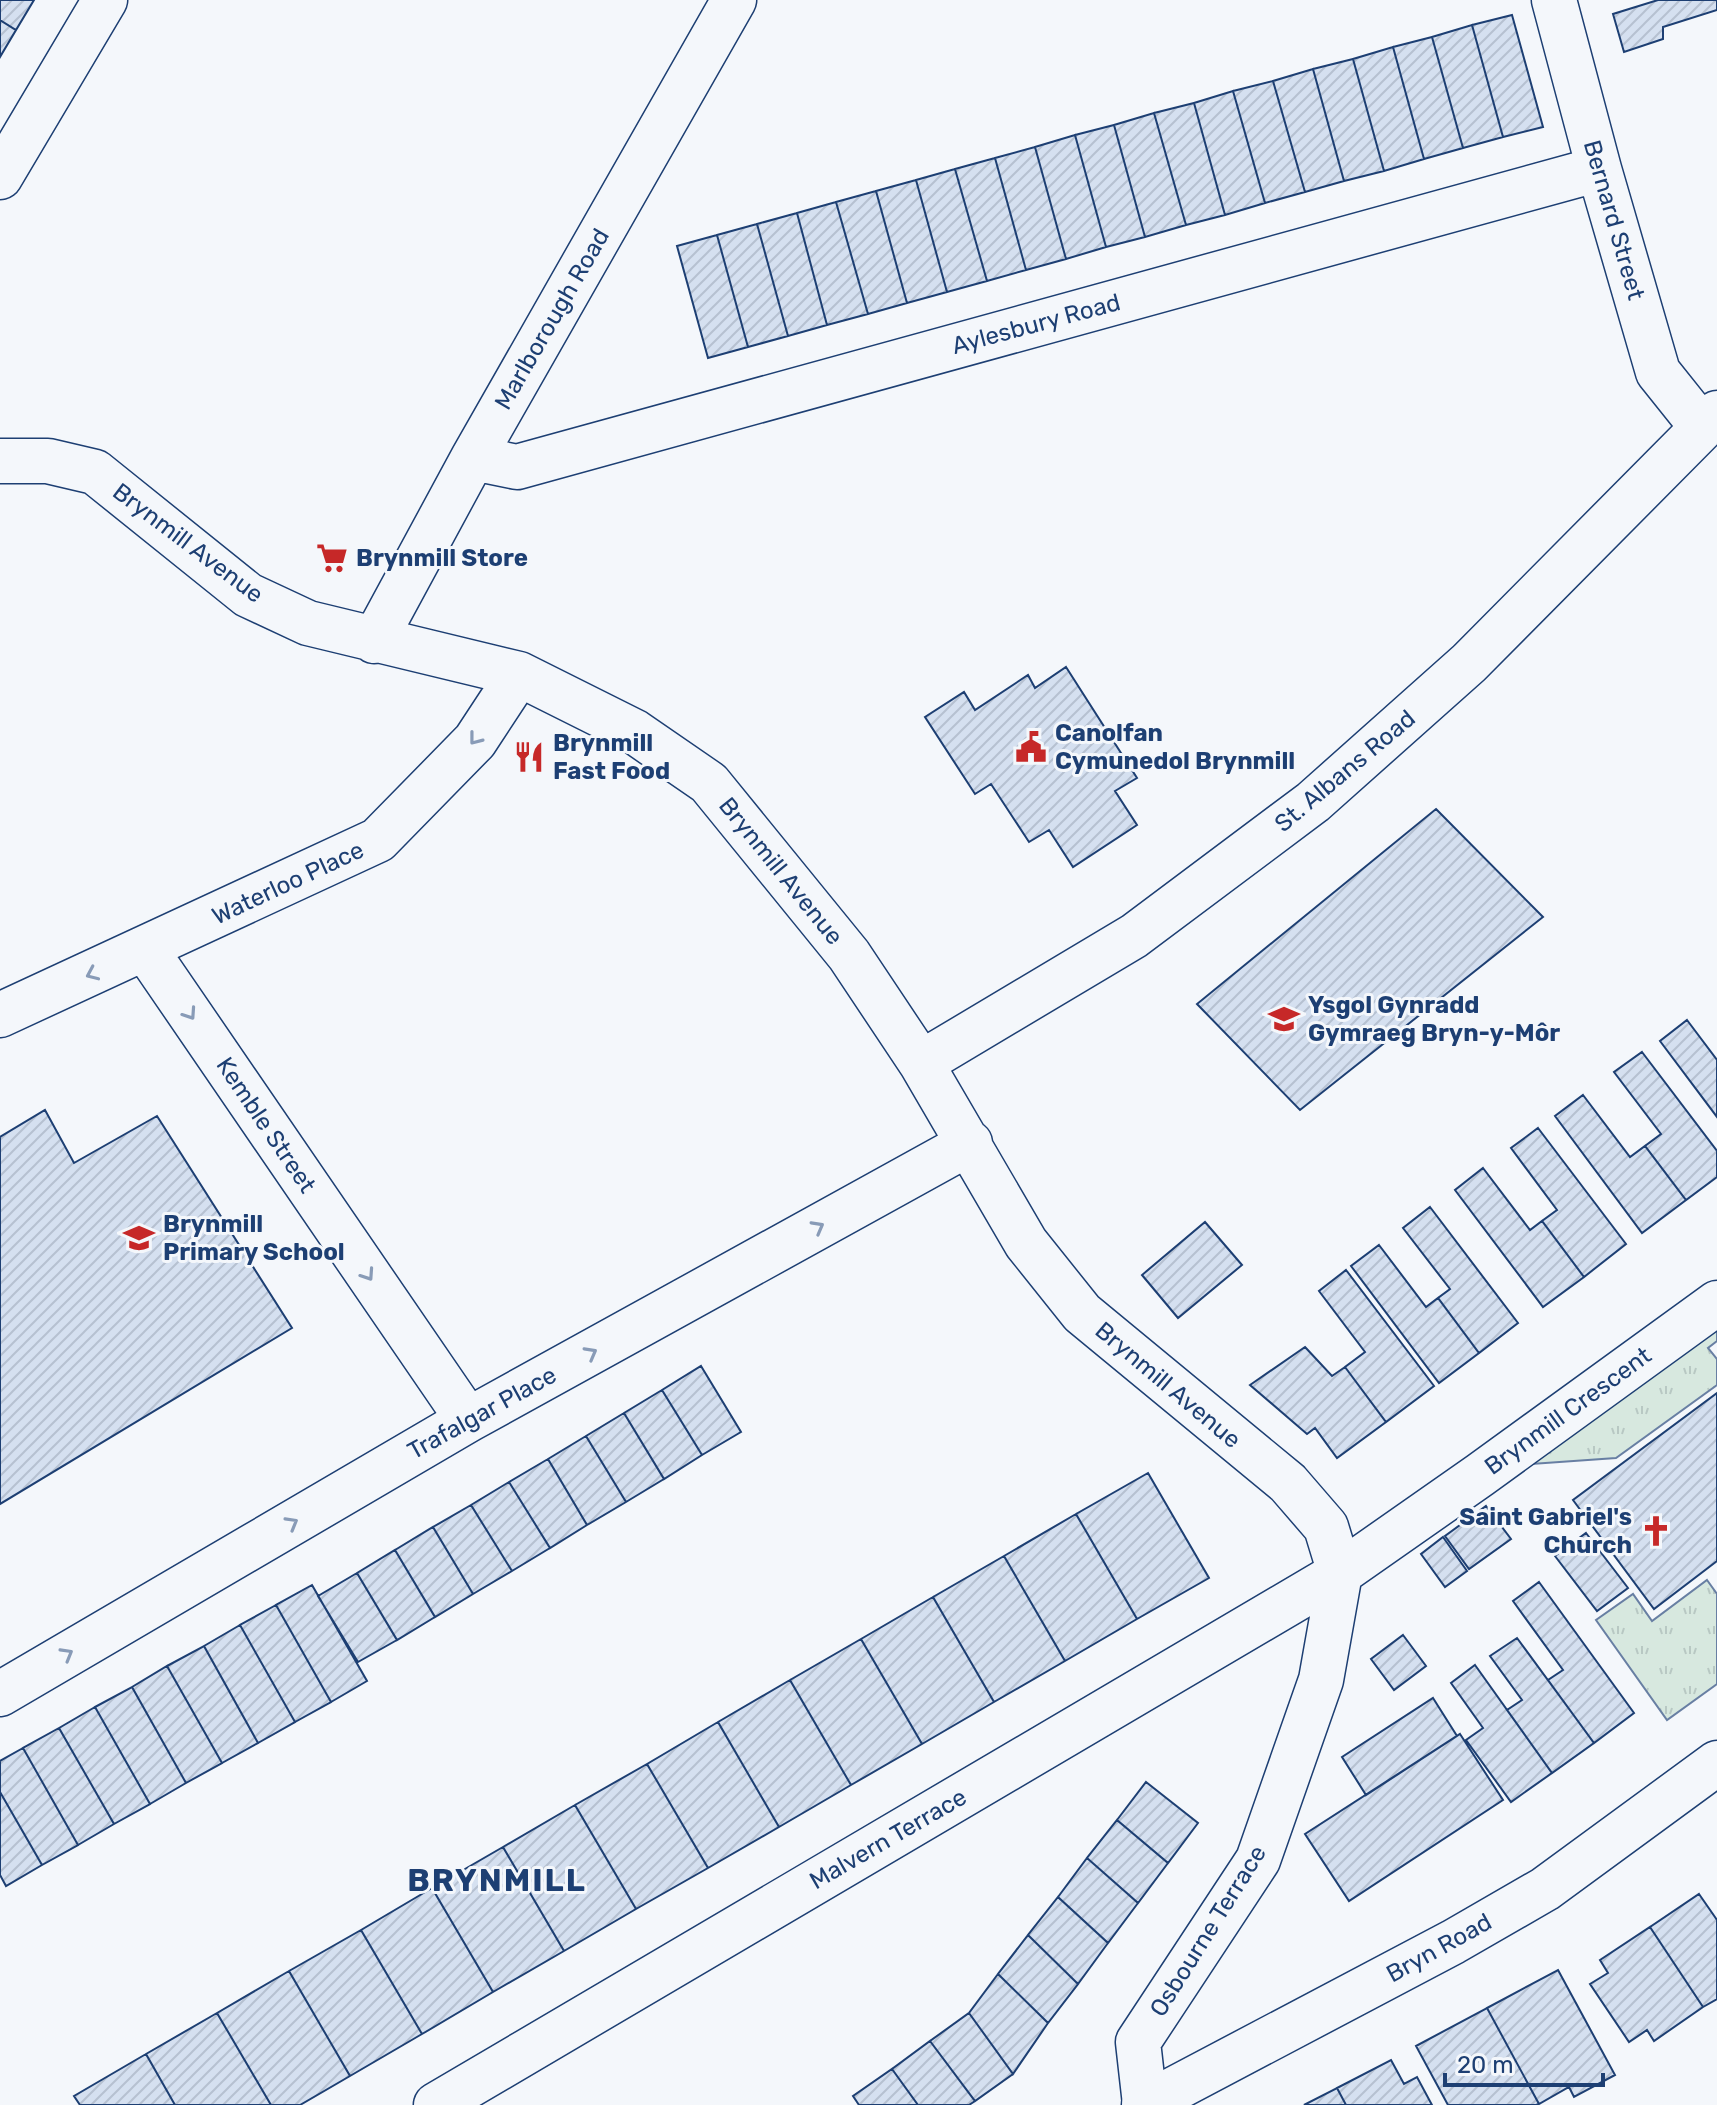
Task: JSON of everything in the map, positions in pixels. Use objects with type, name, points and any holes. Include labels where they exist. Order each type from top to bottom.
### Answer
[{"type":"street","points":[[0,177],[105,0]]},
{"type":"street","name":"Marlborough Road","points":[[374,641],[473,458],[734,0]]},
{"type":"street","name":"Bernard Street","points":[[1554,0],[1658,372],[1710,420]]},
{"type":"street","name":"Aylesbury Road","points":[[473,458],[517,467],[1599,169]]},
{"type":"street","name":"St. Albans Road","points":[[921,1063],[1134,936],[1313,802],[1469,663],[1710,420]]},
{"type":"street","name":"Brynmill Avenue","points":[[0,461],[48,461],[95,472],[248,595],[308,623],[519,674],[635,732],[709,783],[849,955],[921,1063],[1026,1243],[1082,1313],[1288,1483],[1326,1527],[1340,1573]]},
{"type":"street","name":"Waterloo Place","points":[[0,1015],[378,840],[475,741],[519,674]]},
{"type":"street","name":"Kemble Street","points":[[146,950],[468,1420]]},
{"type":"street","name":"Trafalgar Place","points":[[0,1694],[468,1420],[970,1143]]},
{"type":"street","name":"Brynmill Crescent","points":[[1340,1573],[1717,1303]]},
{"type":"street","name":"Osbourne Terrace","points":[[1144,2105],[1138,2042],[1258,1860],[1321,1680],[1340,1573]]},
{"type":"street","name":"Malvern Terrace","points":[[436,2105],[1340,1573]]},
{"type":"street","name":"Bryn Road","points":[[1144,2105],[1453,1942],[1545,1889],[1717,1763]]},
{"type":"green space","points":[[1717,1311],[1717,1341],[1708,1348],[1717,1359],[1717,1385],[1616,1458],[1516,1465]]},
{"type":"green space","points":[[1707,1580],[1717,1594],[1717,1684],[1667,1720],[1596,1620],[1633,1594],[1652,1621]]},
{"type":"building","points":[[0,0],[34,0],[16,30],[0,20]]},
{"type":"building","points":[[1658,0],[1717,0],[1717,10],[1663,27],[1663,39],[1624,52],[1613,14]]},
{"type":"building","points":[[1512,15],[1543,127],[1503,137],[1472,25]]},
{"type":"building","points":[[0,20],[16,30],[0,57]]},
{"type":"building","points":[[1472,25],[1503,137],[1463,148],[1432,37]]},
{"type":"building","points":[[1432,37],[1463,148],[1424,159],[1393,47]]},
{"type":"building","points":[[1393,47],[1424,159],[1384,171],[1353,59]]},
{"type":"building","points":[[1353,59],[1384,171],[1344,181],[1313,69]]},
{"type":"building","points":[[1313,69],[1344,181],[1305,192],[1273,81]]},
{"type":"building","points":[[1273,81],[1305,192],[1265,203],[1233,91]]},
{"type":"building","points":[[1233,91],[1265,203],[1225,215],[1194,103]]},
{"type":"building","points":[[1194,103],[1225,215],[1186,225],[1154,113]]},
{"type":"building","points":[[1154,113],[1186,225],[1145,237],[1114,125]]},
{"type":"building","points":[[1114,125],[1145,237],[1106,247],[1075,135]]},
{"type":"building","points":[[1075,135],[1106,247],[1066,259],[1035,147]]},
{"type":"building","points":[[1035,147],[1066,259],[1026,270],[995,158]]},
{"type":"building","points":[[995,158],[1026,270],[987,281],[955,169]]},
{"type":"building","points":[[955,169],[987,281],[947,292],[916,180]]},
{"type":"building","points":[[916,180],[947,292],[907,303],[876,191]]},
{"type":"building","points":[[876,191],[907,303],[868,314],[836,202]]},
{"type":"building","points":[[836,202],[868,314],[827,325],[797,213]]},
{"type":"building","points":[[797,213],[827,325],[788,336],[757,224]]},
{"type":"building","points":[[757,224],[788,336],[748,347],[717,235]]},
{"type":"building","points":[[717,235],[748,347],[708,358],[677,246]]},
{"type":"building","name":"Canolfan Cymunedol Brynmill","points":[[1066,667],[1137,778],[1115,791],[1137,825],[1073,867],[1049,830],[1029,842],[991,784],[975,794],[925,717],[964,692],[975,710],[1028,675],[1035,688]]},
{"type":"building","points":[[1436,809],[1543,917],[1300,1110],[1197,1004]]},
{"type":"building","points":[[1687,1020],[1717,1060],[1717,1117],[1660,1041]]},
{"type":"building","points":[[1642,1052],[1717,1151],[1717,1177],[1686,1200],[1645,1146],[1661,1134],[1614,1072]]},
{"type":"building","points":[[1583,1095],[1630,1157],[1645,1146],[1686,1200],[1642,1233],[1555,1116]]},
{"type":"building","points":[[45,1110],[74,1163],[157,1116],[292,1328],[0,1504],[0,1137]]},
{"type":"building","points":[[1538,1128],[1626,1244],[1584,1277],[1542,1221],[1557,1210],[1511,1148]]},
{"type":"building","points":[[1483,1168],[1530,1230],[1542,1221],[1584,1277],[1543,1307],[1455,1190]]},
{"type":"building","points":[[1430,1207],[1518,1323],[1479,1353],[1438,1298],[1450,1289],[1403,1228]]},
{"type":"building","points":[[1205,1222],[1242,1265],[1178,1318],[1142,1275]]},
{"type":"building","points":[[1379,1245],[1426,1307],[1438,1298],[1479,1353],[1439,1383],[1351,1266]]},
{"type":"building","points":[[1346,1270],[1434,1386],[1386,1422],[1345,1367],[1365,1352],[1319,1291]]},
{"type":"building","points":[[1305,1347],[1332,1376],[1345,1367],[1386,1422],[1337,1458],[1315,1428],[1307,1434],[1250,1385]]},
{"type":"building","points":[[701,1366],[741,1432],[702,1455],[662,1390]]},
{"type":"building","points":[[662,1390],[702,1455],[664,1479],[624,1413]]},
{"type":"building","name":"Saint Gabriel's Church","points":[[1717,1393],[1717,1561],[1654,1609],[1573,1500]]},
{"type":"building","points":[[624,1413],[664,1479],[626,1502],[586,1436]]},
{"type":"building","points":[[586,1436],[626,1502],[587,1525],[548,1459]]},
{"type":"building","points":[[548,1459],[587,1525],[550,1548],[509,1482]]},
{"type":"building","points":[[1148,1473],[1209,1578],[1137,1619],[1076,1514]]},
{"type":"building","points":[[509,1482],[550,1548],[512,1571],[471,1505]]},
{"type":"building","points":[[471,1505],[512,1571],[473,1594],[433,1527]]},
{"type":"building","points":[[1486,1506],[1511,1539],[1469,1569],[1445,1536]]},
{"type":"building","points":[[1076,1514],[1137,1619],[1065,1661],[1004,1556]]},
{"type":"building","points":[[433,1527],[473,1594],[435,1617],[395,1550]]},
{"type":"building","points":[[1586,1533],[1628,1588],[1597,1611],[1555,1556]]},
{"type":"building","points":[[1443,1537],[1467,1571],[1445,1587],[1421,1554]]},
{"type":"building","points":[[395,1550],[435,1617],[397,1640],[357,1573]]},
{"type":"building","points":[[1004,1556],[1065,1661],[994,1702],[933,1597]]},
{"type":"building","points":[[357,1573],[397,1640],[358,1662],[318,1596]]},
{"type":"building","points":[[1539,1582],[1634,1713],[1594,1743],[1548,1680],[1563,1670],[1513,1601]]},
{"type":"building","points":[[312,1585],[367,1681],[331,1702],[276,1605]]},
{"type":"building","points":[[933,1597],[994,1702],[922,1744],[861,1639]]},
{"type":"building","points":[[276,1605],[331,1702],[295,1722],[240,1625]]},
{"type":"building","points":[[240,1625],[295,1722],[258,1743],[204,1646]]},
{"type":"building","points":[[1403,1635],[1426,1666],[1394,1690],[1371,1659]]},
{"type":"building","points":[[1517,1638],[1594,1743],[1552,1773],[1507,1710],[1522,1700],[1490,1656]]},
{"type":"building","points":[[861,1639],[922,1744],[851,1785],[790,1680]]},
{"type":"building","points":[[204,1646],[258,1743],[222,1763],[167,1666]]},
{"type":"building","points":[[1475,1665],[1552,1773],[1511,1802],[1466,1740],[1483,1728],[1451,1683]]},
{"type":"building","points":[[167,1666],[222,1763],[186,1783],[132,1687]]},
{"type":"building","points":[[790,1680],[851,1785],[779,1827],[718,1722]]},
{"type":"building","points":[[132,1687],[186,1783],[150,1804],[95,1707]]},
{"type":"building","points":[[1433,1698],[1457,1736],[1366,1795],[1342,1757]]},
{"type":"building","points":[[95,1707],[150,1804],[114,1824],[59,1728]]},
{"type":"building","points":[[718,1722],[779,1827],[708,1868],[647,1764]]},
{"type":"building","points":[[59,1728],[114,1824],[78,1845],[23,1748]]},
{"type":"building","points":[[1460,1734],[1503,1800],[1349,1901],[1305,1834]]},
{"type":"building","points":[[23,1748],[78,1845],[42,1865],[0,1792],[0,1761]]},
{"type":"building","points":[[647,1764],[708,1868],[636,1909],[575,1805]]},
{"type":"building","points":[[1146,1782],[1198,1823],[1168,1863],[1117,1820]]},
{"type":"building","points":[[0,1792],[42,1865],[6,1886],[0,1875]]},
{"type":"building","points":[[575,1805],[636,1909],[564,1951],[503,1847]]},
{"type":"building","points":[[1117,1820],[1168,1863],[1138,1903],[1087,1858]]},
{"type":"building","points":[[503,1847],[564,1951],[493,1992],[432,1888]]},
{"type":"building","points":[[1087,1858],[1138,1903],[1108,1943],[1058,1897]]},
{"type":"building","points":[[432,1888],[493,1992],[422,2034],[361,1930]]},
{"type":"building","points":[[1699,1894],[1717,1920],[1717,1999],[1703,2007],[1650,1927]]},
{"type":"building","points":[[1058,1897],[1108,1943],[1078,1984],[1028,1935]]},
{"type":"building","points":[[1650,1927],[1703,2007],[1654,2041],[1647,2030],[1629,2042],[1590,1984],[1608,1973],[1600,1960]]},
{"type":"building","points":[[361,1930],[422,2034],[350,2076],[289,1971]]},
{"type":"building","points":[[1028,1935],[1078,1984],[1048,2023],[998,1974]]},
{"type":"building","points":[[1558,1970],[1615,2075],[1574,2097],[1569,2087],[1539,2104],[1487,2008]]},
{"type":"building","points":[[289,1971],[350,2076],[300,2105],[271,2105],[217,2013]]},
{"type":"building","points":[[998,1974],[1048,2023],[1013,2074],[969,2013]]},
{"type":"building","points":[[1487,2008],[1539,2104],[1448,2105],[1416,2046]]},
{"type":"building","points":[[217,2013],[271,2105],[175,2105],[146,2054]]},
{"type":"building","points":[[969,2013],[1013,2074],[975,2101],[930,2041]]},
{"type":"building","points":[[930,2041],[975,2101],[969,2105],[918,2105],[892,2069]]},
{"type":"building","points":[[146,2054],[175,2105],[80,2105],[74,2096]]},
{"type":"building","points":[[1391,2060],[1404,2084],[1417,2077],[1432,2105],[1346,2105],[1337,2088]]},
{"type":"building","points":[[892,2069],[918,2105],[859,2105],[853,2096]]},
{"type":"building","points":[[1337,2088],[1346,2105],[1304,2105]]},
{"type":"place","name":"Brynmill Store","points":[[332,558]]},
{"type":"place","name":"Canolfan Cymunedol Brynmill","points":[[1031,747]]},
{"type":"place","name":"Brynmill Fast Food","points":[[529,757]]},
{"type":"place","name":"Ysgol Gynradd Gymraeg Bryn-y-Môr","points":[[1284,1019]]},
{"type":"place","name":"Brynmill Primary School","points":[[139,1238]]},
{"type":"place","name":"Saint Gabriel's Church","points":[[1656,1531]]},
{"type":"district","name":"BRYNMILL","points":[[497,1880]]}]
